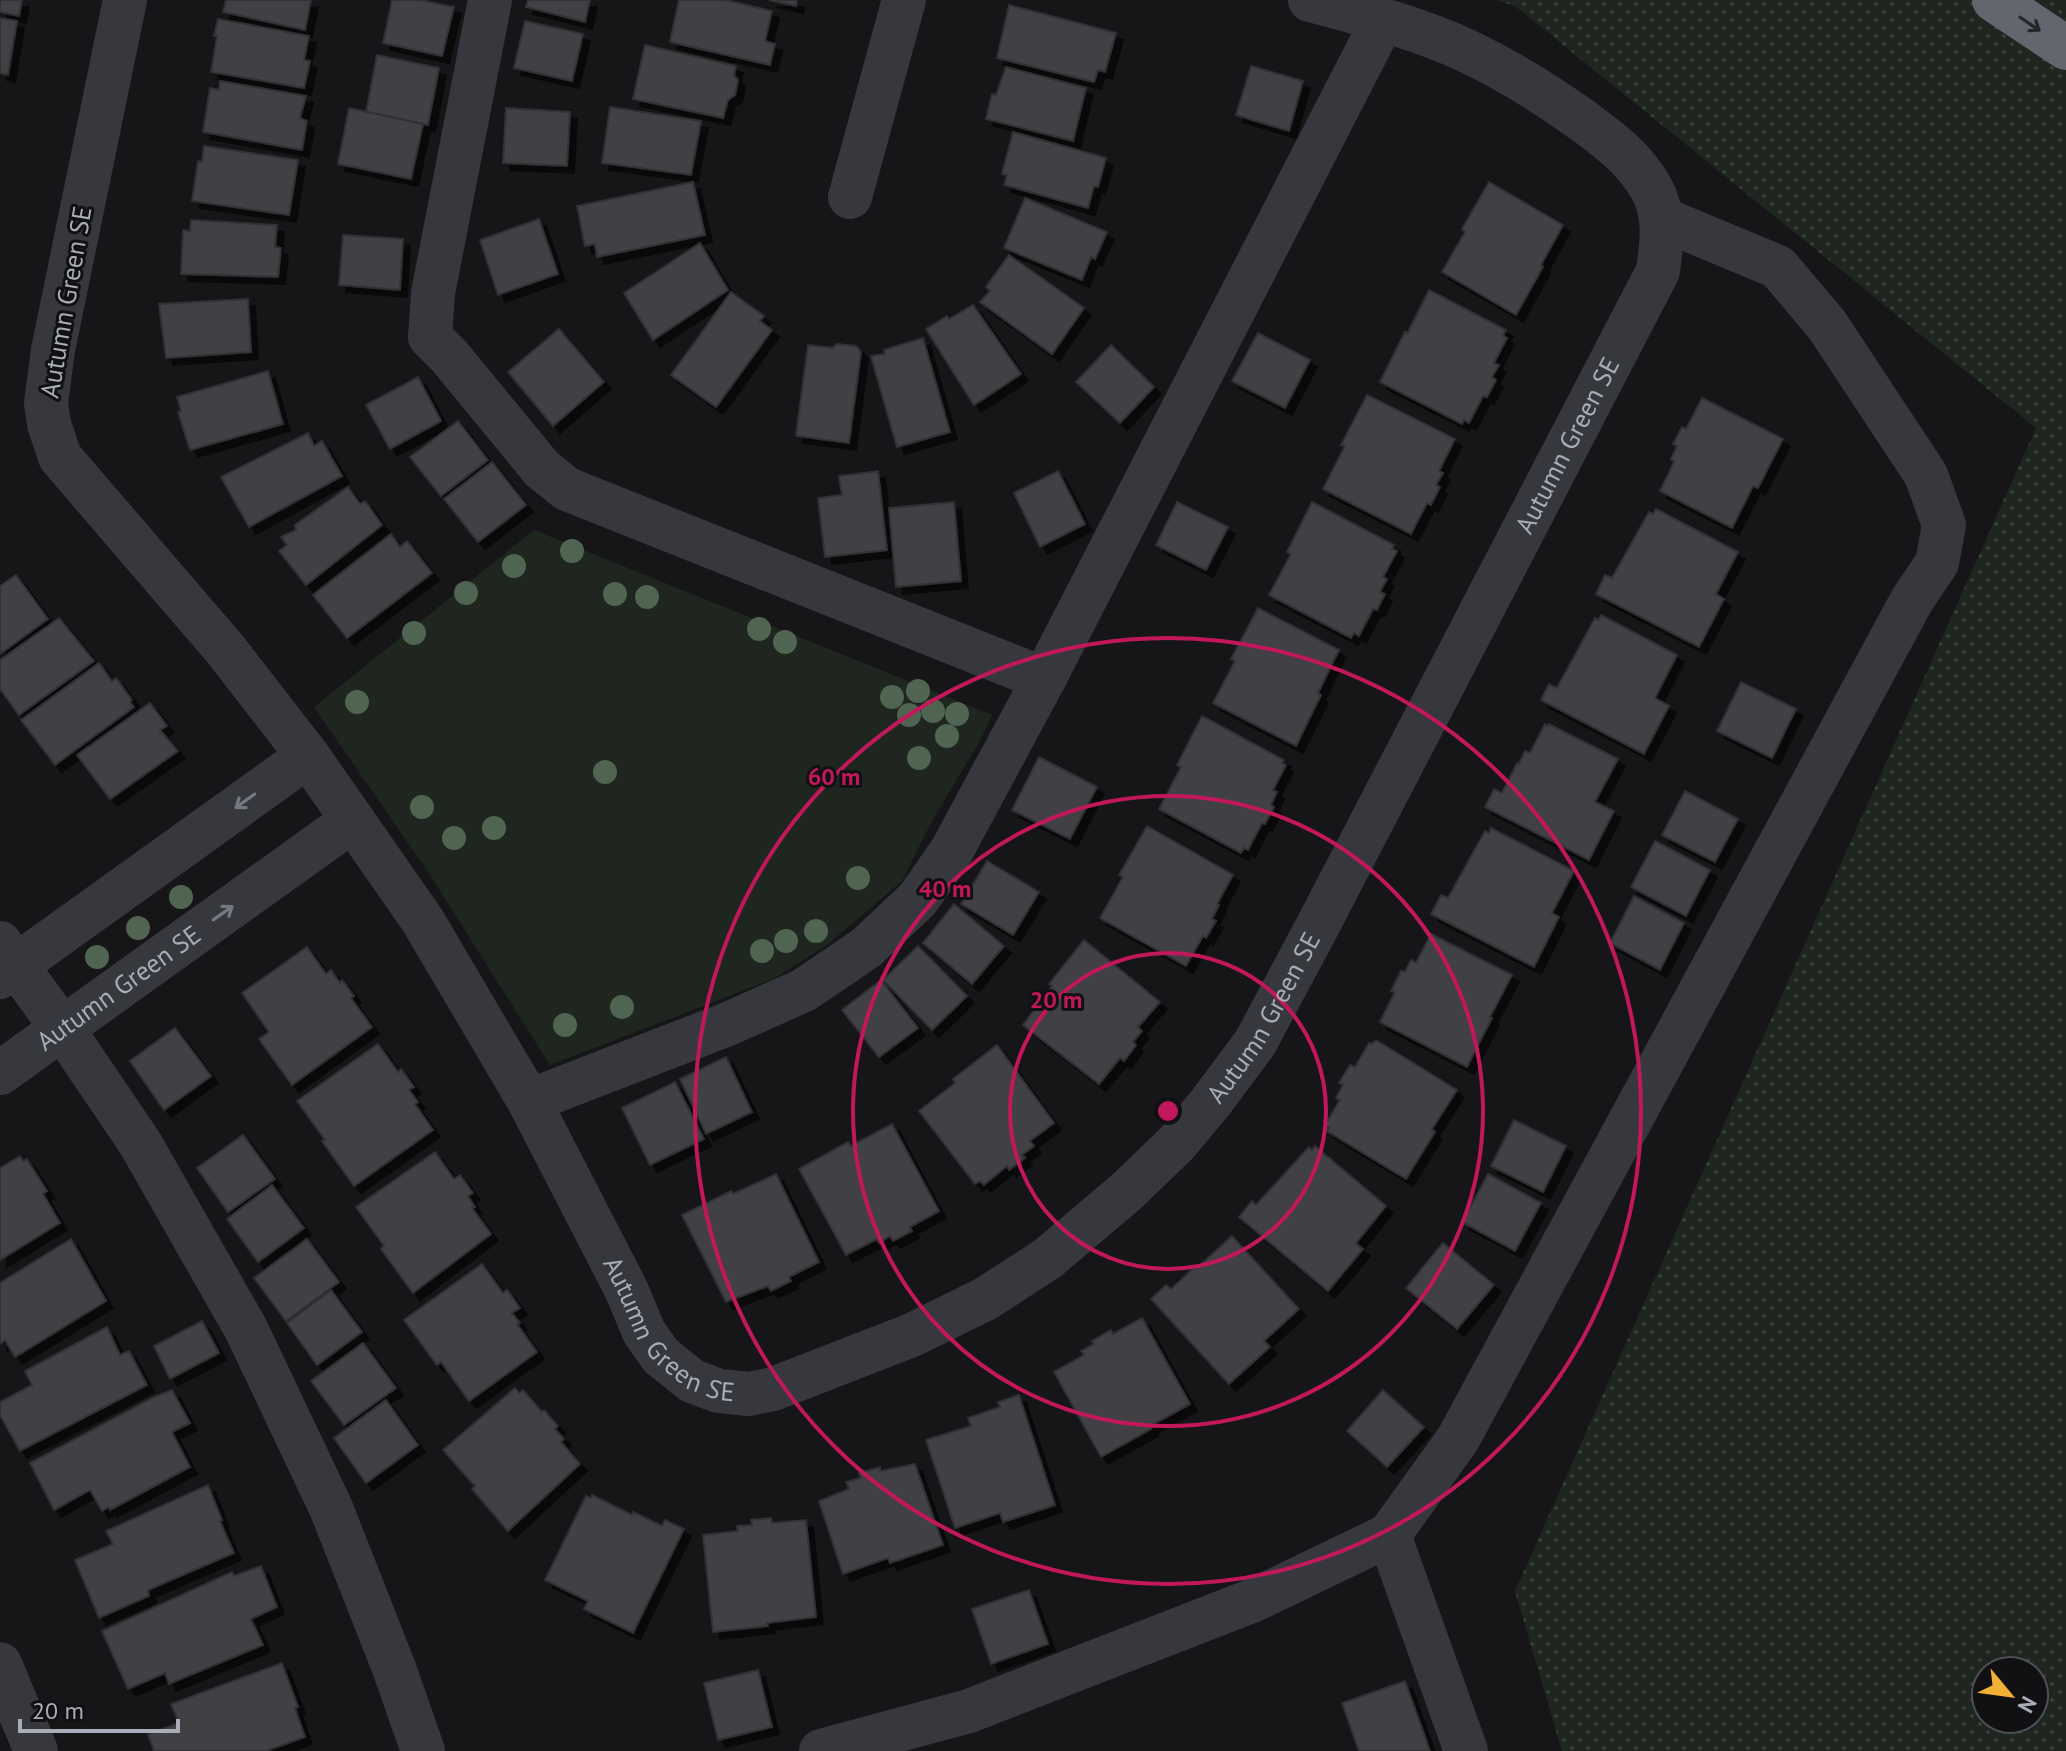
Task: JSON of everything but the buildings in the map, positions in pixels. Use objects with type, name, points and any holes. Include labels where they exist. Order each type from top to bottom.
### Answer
[{"type":"highway","points":[[1994,0],[2066,48]]},
{"type":"street","name":"Autumn Green SE","points":[[125,0],[53,350],[46,403],[60,457],[225,649],[308,756],[423,921],[529,1101],[626,1289],[644,1332],[661,1356],[692,1381],[719,1391],[749,1394],[773,1389],[912,1335],[985,1299],[1047,1259],[1126,1192],[1176,1144],[1255,1043],[1658,271],[1663,219],[1652,189],[1623,150],[1548,95],[1467,50],[1383,20],[1310,0]]},
{"type":"street","points":[[490,0],[433,293],[430,337],[542,469],[567,489],[1044,679]]},
{"type":"street","points":[[850,197],[904,0]]},
{"type":"street","points":[[529,1101],[728,1024],[804,990],[866,948],[918,899],[952,850],[1044,679],[1383,20]]},
{"type":"street","points":[[821,1751],[969,1711],[1254,1600],[1389,1535],[1458,1439],[1912,600],[1937,563],[1944,525],[1926,475],[1827,325],[1778,267],[1663,219]]},
{"type":"street","points":[[308,756],[6,962],[62,1028],[140,1143],[246,1329],[331,1508],[423,1751]]},
{"type":"street","name":"Autumn Green SE","points":[[0,1073],[353,820]]},
{"type":"street","points":[[1389,1535],[1466,1751]]},
{"type":"street","points":[[0,1664],[36,1751]]},
{"type":"shaded area","points":[[1496,0],[2066,0],[2066,1751],[1562,1751],[1515,1591],[2036,428],[1515,6]]},
{"type":"shaded area","points":[[534,530],[992,715],[902,881],[827,945],[773,979],[550,1065],[430,875],[314,707]]}]
